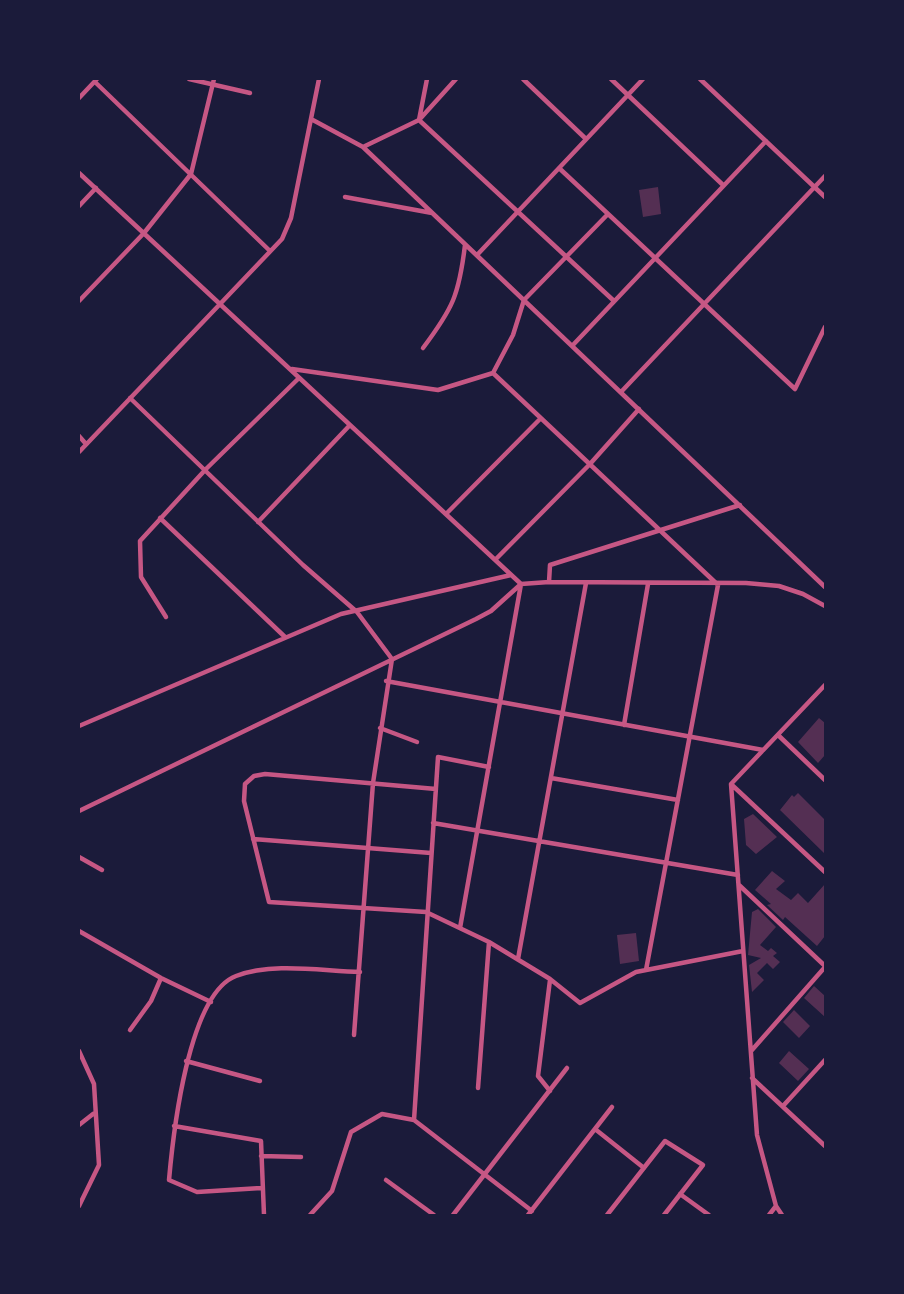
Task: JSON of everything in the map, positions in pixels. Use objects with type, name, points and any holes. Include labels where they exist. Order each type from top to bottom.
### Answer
[{"type":"street","points":[[189,79],[213,82],[250,93]]},
{"type":"street","points":[[79,452],[282,239],[291,218],[319,79]]},
{"type":"street","points":[[419,120],[427,79]]},
{"type":"street","points":[[363,147],[419,120],[456,79]]},
{"type":"street","points":[[523,79],[586,139]]},
{"type":"street","points":[[611,79],[723,186]]},
{"type":"street","points":[[477,255],[643,79]]},
{"type":"street","points":[[700,79],[825,197]]},
{"type":"street","points":[[79,98],[96,80],[270,251]]},
{"type":"street","points":[[79,301],[144,233],[191,174],[213,82]]},
{"type":"street","points":[[311,119],[363,147],[825,587]]},
{"type":"street","points":[[419,120],[614,301]]},
{"type":"street","points":[[572,346],[766,141]]},
{"type":"street","points":[[559,168],[795,388],[825,327]]},
{"type":"street","points":[[79,173],[521,584]]},
{"type":"street","points":[[621,392],[825,176]]},
{"type":"street","points":[[79,206],[96,188]]},
{"type":"street","points":[[345,197],[432,213]]},
{"type":"street","points":[[289,368],[438,390],[493,373],[513,335],[524,300],[608,214]]},
{"type":"street","points":[[423,348],[452,310],[462,273],[465,244]]},
{"type":"street","points":[[493,373],[718,585]]},
{"type":"street","points":[[166,617],[141,577],[140,541],[206,469],[299,378]]},
{"type":"street","points":[[130,398],[258,522],[358,612],[392,659]]},
{"type":"street","points":[[495,560],[639,410]]},
{"type":"street","points":[[446,514],[541,418]]},
{"type":"street","points":[[258,522],[350,425]]},
{"type":"street","points":[[79,436],[86,444]]},
{"type":"street","points":[[549,582],[550,565],[740,505]]},
{"type":"street","points":[[160,518],[285,637]]},
{"type":"street","points":[[79,726],[341,614],[511,575]]},
{"type":"street","points":[[79,811],[491,611],[521,584],[549,582],[779,586],[803,594],[825,606]]},
{"type":"street","points":[[518,960],[586,583]]},
{"type":"street","points":[[460,928],[521,584]]},
{"type":"street","points":[[624,725],[648,584]]},
{"type":"street","points":[[646,970],[718,585]]},
{"type":"street","points":[[355,1035],[373,783],[386,681],[392,659]]},
{"type":"street","points":[[386,681],[763,750]]},
{"type":"street","points":[[782,1215],[776,1206],[757,1135],[731,784],[825,685]]},
{"type":"street","points":[[380,727],[417,743]]},
{"type":"street","points":[[778,735],[825,780]]},
{"type":"street","points":[[414,1120],[438,757],[489,767]]},
{"type":"street","points":[[436,789],[265,774],[254,776],[243,789],[269,902],[426,912],[489,942],[550,979],[580,1003],[636,972],[743,951]]},
{"type":"street","points":[[551,778],[678,800]]},
{"type":"street","points":[[731,784],[825,872]]},
{"type":"street","points":[[433,823],[738,874]]},
{"type":"street","points":[[253,839],[431,853]]},
{"type":"street","points":[[79,857],[102,870]]},
{"type":"street","points":[[738,884],[825,966],[750,1051]]},
{"type":"street","points":[[79,931],[161,978],[211,1002]]},
{"type":"street","points":[[478,1088],[489,942]]},
{"type":"street","points":[[261,1188],[197,1192],[169,1180],[174,1126],[186,1061],[211,1002],[233,977],[256,970],[360,972]]},
{"type":"street","points":[[130,1030],[151,1001],[161,978]]},
{"type":"street","points":[[550,979],[538,1076],[550,1091]]},
{"type":"street","points":[[79,1051],[94,1084],[99,1165],[79,1206]]},
{"type":"street","points":[[783,1106],[825,1060]]},
{"type":"street","points":[[186,1061],[260,1081]]},
{"type":"street","points":[[453,1215],[567,1068]]},
{"type":"street","points":[[752,1078],[825,1146]]},
{"type":"street","points":[[310,1215],[332,1191],[351,1132],[382,1114],[414,1120],[485,1174],[530,1213],[612,1107]]},
{"type":"street","points":[[79,1125],[94,1113]]},
{"type":"street","points":[[174,1126],[261,1140],[264,1215]]},
{"type":"street","points":[[594,1129],[644,1168]]},
{"type":"street","points":[[607,1215],[665,1141],[703,1165],[664,1215]]},
{"type":"street","points":[[261,1156],[301,1157]]},
{"type":"street","points":[[386,1181],[434,1215]]},
{"type":"street","points":[[680,1194],[709,1215]]},
{"type":"street","points":[[769,1215],[776,1206]]},
{"type":"building","points":[[658,187],[661,214],[643,217],[639,190]]},
{"type":"building","points":[[819,718],[825,723],[825,755],[818,763],[798,742]]},
{"type":"building","points":[[798,793],[825,820],[825,854],[780,810],[792,795],[794,797]]},
{"type":"building","points":[[753,814],[777,837],[756,854],[746,845],[744,819]]},
{"type":"building","points":[[772,871],[785,881],[776,889],[791,900],[798,893],[808,903],[825,884],[825,936],[817,946],[785,917],[783,920],[767,905],[771,904],[755,890]]},
{"type":"building","points":[[758,909],[776,927],[760,945],[777,953],[773,956],[780,962],[773,969],[767,963],[757,973],[764,980],[752,992],[749,965],[761,958],[748,955],[752,912]]},
{"type":"building","points":[[636,933],[639,961],[620,964],[617,935]]},
{"type":"building","points":[[814,986],[825,996],[825,1017],[804,998]]},
{"type":"building","points":[[794,1010],[810,1026],[799,1038],[783,1022]]},
{"type":"building","points":[[789,1051],[809,1069],[798,1081],[779,1063]]}]
